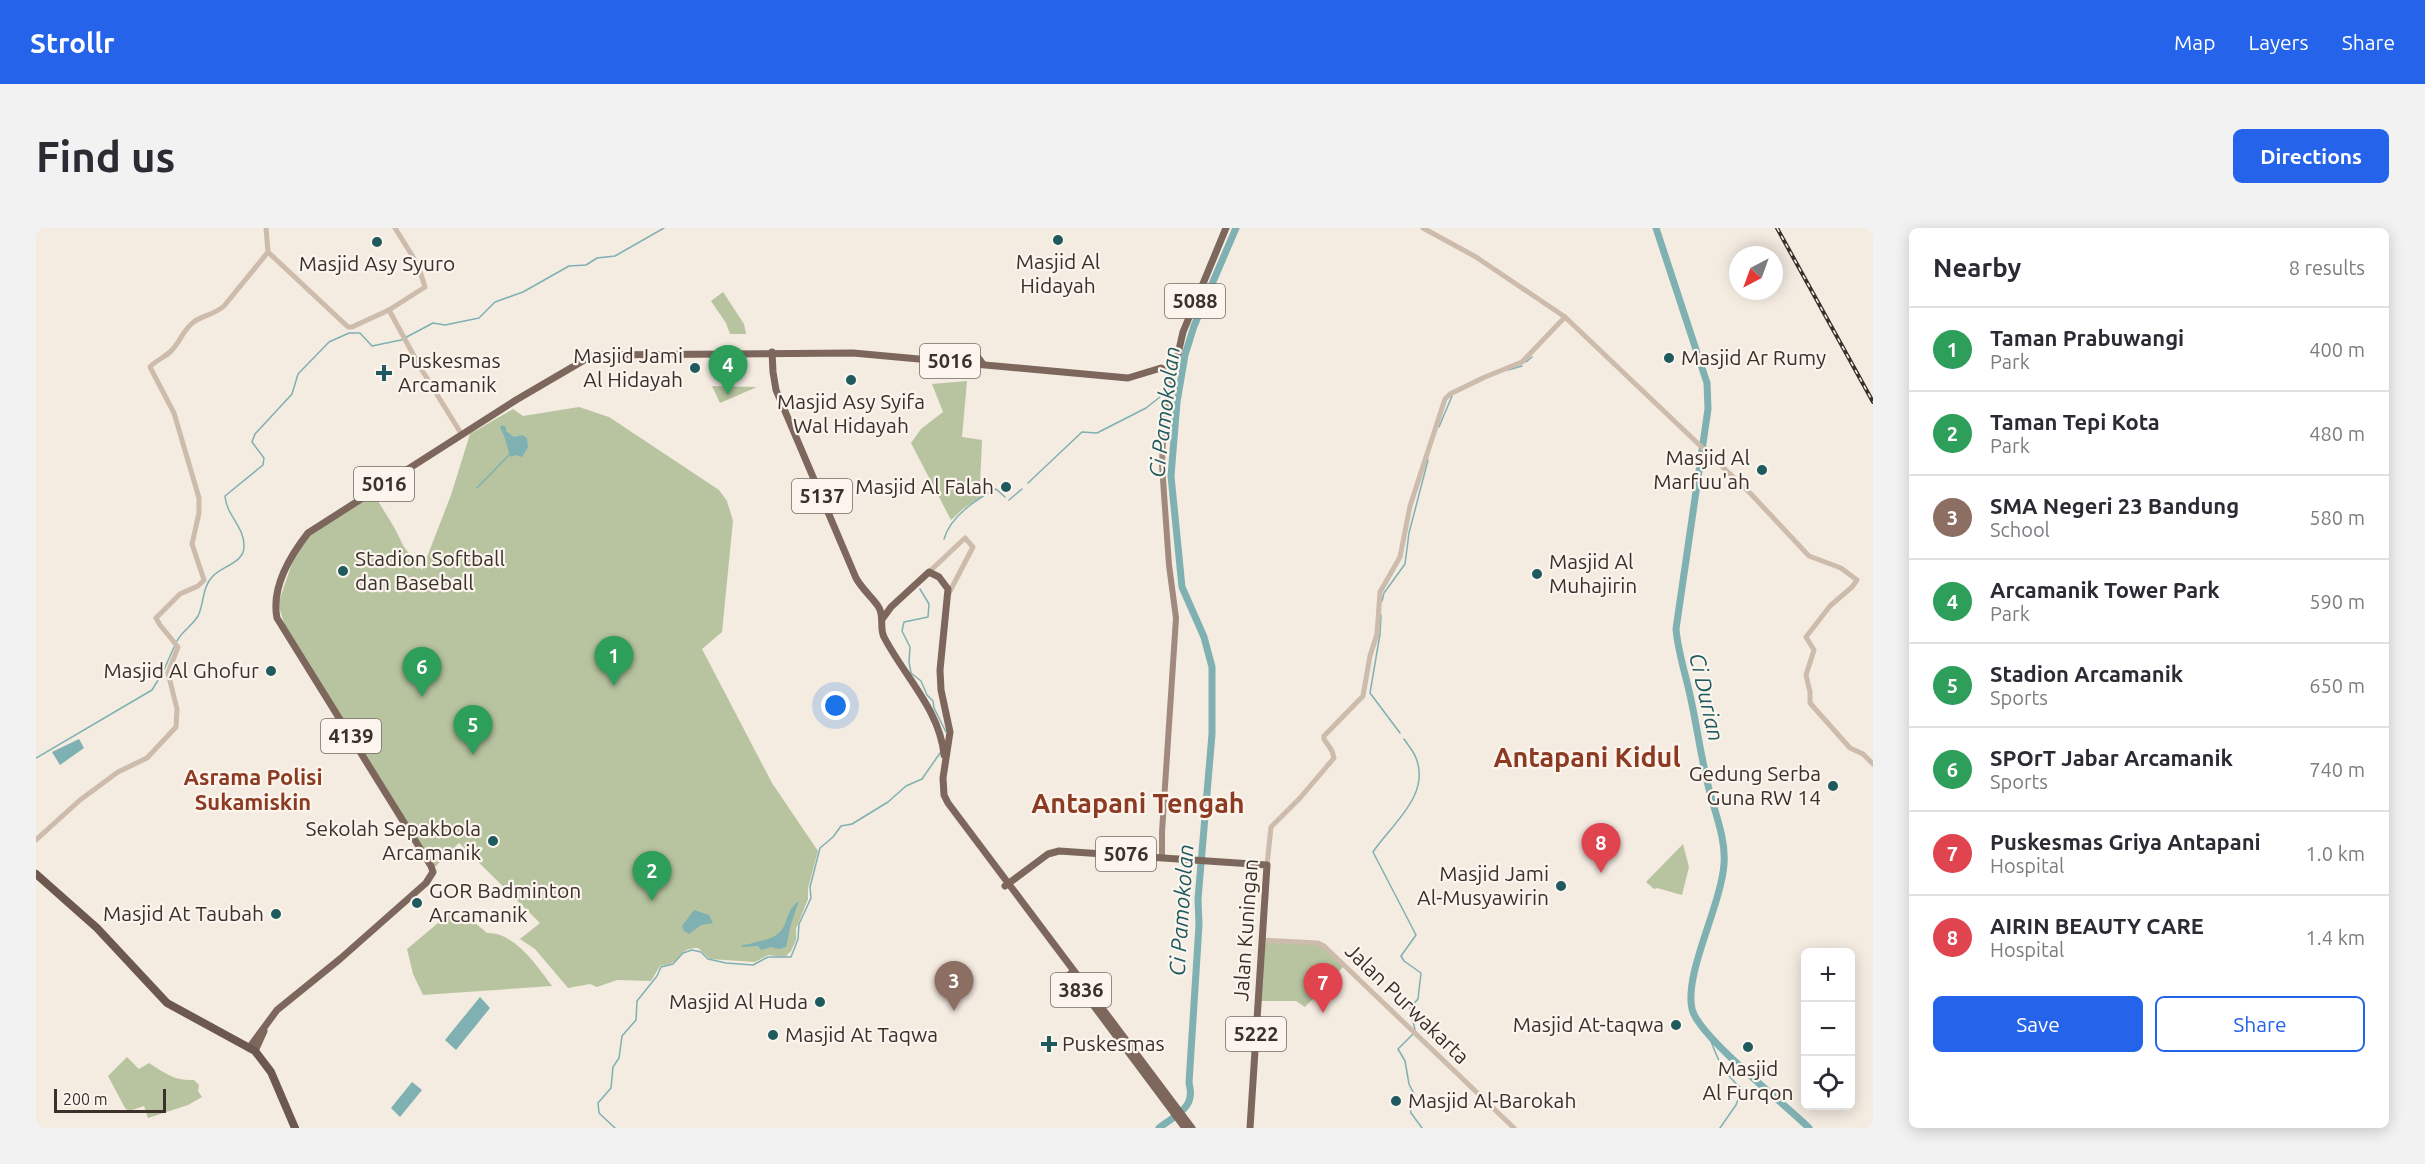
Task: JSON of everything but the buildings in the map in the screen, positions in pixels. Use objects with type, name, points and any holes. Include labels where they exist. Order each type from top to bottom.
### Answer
[{"type":"highway","points":[[36,874],[97,928],[167,1003],[252,1050],[271,1072],[294,1128]]},
{"type":"main road","name":"5088","points":[[1162,857],[1176,618],[1169,565],[1162,465],[1164,415],[1179,345],[1192,307],[1226,228]]},
{"type":"main road","points":[[944,360],[960,348]]},
{"type":"main road","points":[[971,348],[983,364]]},
{"type":"main road","name":"5137","points":[[772,352],[774,383],[780,400],[856,578],[877,605],[883,618],[883,635],[922,696],[945,741],[944,795],[987,857]]},
{"type":"main road","name":"5016","points":[[308,533],[516,400],[593,355],[853,353],[1128,378],[1161,368],[1173,376]]},
{"type":"main road","name":"4139","points":[[252,1050],[269,1021],[285,1003],[340,960],[426,883],[433,872],[277,618],[276,597],[282,578],[292,556],[308,533]]},
{"type":"main road","points":[[883,618],[891,607],[929,572],[939,577],[946,585],[949,593],[940,670],[945,741]]},
{"type":"main road","points":[[877,605],[891,607]]},
{"type":"main road","name":"5076","points":[[1007,884],[1054,851],[1267,865]]},
{"type":"main road","name":"3836","points":[[987,857],[1154,1082],[1185,1128]]},
{"type":"main road","name":"Jalan Kuningan","points":[[1250,1128],[1267,865]]},
{"type":"main road","name":"3836","points":[[1180,1118],[1192,1128]]},
{"type":"street","points":[[266,228],[268,252],[348,327],[389,310],[423,289],[425,284],[418,265],[395,228]]},
{"type":"street","points":[[1424,228],[1476,257],[1565,317],[1708,452],[1807,553],[1814,559],[1837,567],[1857,580],[1830,606],[1806,637],[1814,650],[1806,675],[1812,706],[1850,748],[1863,754],[1873,764]]},
{"type":"street","points":[[36,840],[72,807],[118,772],[147,758],[176,727],[177,709],[168,673],[177,645],[156,618],[180,594],[198,586],[204,580],[192,544],[200,501],[174,413],[150,367],[172,350],[189,326],[204,316],[217,313],[268,252]]},
{"type":"street","points":[[389,310],[462,435]]},
{"type":"street","name":"Jalan Kuningan","points":[[1267,865],[1271,827],[1300,798],[1334,758],[1324,738],[1363,696],[1370,656],[1377,634],[1380,592],[1400,557],[1410,506],[1445,399],[1450,394],[1485,377],[1522,362],[1565,317]]},
{"type":"street","points":[[929,572],[965,538],[973,547],[949,593]]},
{"type":"street","name":"Jalan Purwakarta","points":[[1262,940],[1318,943],[1324,946],[1514,1128]]},
{"type":"green space","points":[[723,292],[744,324],[746,334],[730,334],[726,323],[711,301]]},
{"type":"green space","points":[[967,381],[962,437],[982,440],[980,485],[983,495],[951,520],[911,443],[921,429],[943,412],[932,384]]},
{"type":"green space","points":[[712,386],[757,387],[720,403]]},
{"type":"green space","points":[[579,407],[609,417],[719,490],[727,501],[733,521],[722,632],[702,649],[772,783],[818,851],[808,888],[808,899],[796,929],[796,940],[785,957],[768,955],[755,962],[710,959],[698,948],[692,948],[684,951],[670,964],[660,966],[651,981],[617,980],[597,987],[590,984],[568,988],[535,949],[520,939],[540,923],[459,843],[435,867],[285,626],[278,604],[298,546],[308,534],[373,493],[404,547],[422,570],[451,495],[470,434],[513,409],[523,416]]},
{"type":"green space","points":[[1683,844],[1689,867],[1682,895],[1654,889],[1646,882]]},
{"type":"green space","points":[[450,913],[461,923],[468,917],[487,933],[497,934],[516,944],[552,986],[423,995],[413,974],[407,949]]},
{"type":"green space","points":[[1262,940],[1318,943],[1344,966],[1305,1007],[1296,1001],[1257,1001]]},
{"type":"green space","points":[[127,1057],[139,1069],[149,1063],[175,1078],[194,1080],[199,1085],[198,1091],[202,1097],[188,1105],[148,1118],[144,1106],[129,1111],[125,1108],[108,1076]]},
{"type":"water","points":[[502,425],[514,437],[522,435],[527,438],[528,447],[522,457],[515,455],[511,457],[500,428]]},
{"type":"water","points":[[79,739],[84,748],[60,765],[52,752]]},
{"type":"water","points":[[799,901],[786,947],[761,950],[758,946],[741,947],[778,934],[783,929],[793,906]]},
{"type":"water","points":[[694,910],[709,915],[713,923],[701,925],[689,934],[682,926]]},
{"type":"water","points":[[480,997],[490,1008],[456,1050],[445,1040]]},
{"type":"water","points":[[412,1082],[422,1090],[400,1117],[391,1108]]},
{"type":"waterway","points":[[177,641],[198,616],[209,581],[216,573],[236,561],[243,552],[242,533],[226,503],[225,496],[263,465],[264,458],[252,442],[255,434],[292,394],[298,374],[329,342],[349,333],[360,333],[372,346],[401,340],[433,323],[445,325],[479,318],[495,302],[523,292],[569,266],[586,265],[597,258],[615,256],[664,228]]},
{"type":"waterway","name":"Ci Pamokolan","points":[[1159,1128],[1183,1110],[1190,1099],[1189,1083],[1199,925],[1198,899],[1212,734],[1212,667],[1204,637],[1182,587],[1171,476],[1177,402],[1185,355],[1194,326],[1236,228]]},
{"type":"waterway","name":"Ci Durian","points":[[1656,228],[1707,383],[1708,409],[1676,629],[1706,777],[1722,836],[1724,864],[1717,899],[1693,977],[1692,1009],[1709,1036],[1809,1128]]},
{"type":"waterway","points":[[1526,362],[1532,357]]},
{"type":"waterway","points":[[1508,370],[1522,366]]},
{"type":"waterway","points":[[1439,427],[1452,396]]},
{"type":"waterway","points":[[1028,483],[1082,432],[1097,433],[1146,408],[1160,397]]},
{"type":"waterway","points":[[477,488],[510,454]]},
{"type":"waterway","points":[[1382,601],[1384,593],[1405,564],[1409,533],[1428,460]]},
{"type":"waterway","points":[[944,539],[958,516],[980,498],[996,489],[1005,497]]},
{"type":"waterway","points":[[1009,500],[1022,489]]},
{"type":"waterway","points":[[920,589],[929,604],[928,617],[904,622],[902,631],[910,647],[911,673],[921,681],[927,695],[933,701],[946,732]]},
{"type":"waterway","points":[[1381,615],[1370,693],[1400,733]]},
{"type":"waterway","points":[[36,758],[152,690],[175,645]]},
{"type":"waterway","points":[[1404,739],[1416,758],[1419,772],[1418,784],[1407,809],[1373,852],[1416,935],[1401,956],[1404,961],[1421,973],[1418,999],[1410,1008],[1415,1030]]},
{"type":"waterway","points":[[615,1128],[599,1113],[598,1103],[611,1088],[613,1067],[619,1058],[622,1036],[636,1020],[637,1001],[657,976],[661,967],[673,964],[683,953],[692,950],[701,952],[708,959],[753,965],[768,957],[791,957],[798,939],[799,924],[811,898],[810,887],[820,848],[833,837],[841,826],[852,824],[888,802],[906,786],[922,779],[940,753]]},
{"type":"waterway","points":[[1413,1034],[1398,1049],[1405,1061],[1409,1084],[1414,1094],[1409,1102],[1411,1113],[1422,1128]]},
{"type":"waterway","points":[[1709,1036],[1721,1065],[1742,1089],[1736,1105],[1720,1128]]},
{"type":"railway","points":[[1777,228],[1873,402]]},
{"type":"place","name":"Masjid Al Hidayah","points":[[1058,240]]},
{"type":"place","name":"Masjid Asy Syuro","points":[[377,242]]},
{"type":"place","name":"Masjid Ar Rumy","points":[[1669,358]]},
{"type":"place","name":"Masjid Jami Al Hidayah","points":[[695,368]]},
{"type":"place","name":"Puskesmas Arcamanik","points":[[384,373]]},
{"type":"place","name":"Masjid Asy Syifa Wal Hidayah","points":[[851,380]]},
{"type":"place","name":"Arcamanik Tower Park","points":[[728,395]]},
{"type":"place","name":"Masjid Al Marfuu'ah","points":[[1762,470]]},
{"type":"place","name":"Masjid Al Falah","points":[[1006,487]]},
{"type":"place","name":"Stadion Softball dan Baseball","points":[[343,571]]},
{"type":"place","name":"Masjid Al Muhajirin","points":[[1537,574]]},
{"type":"place","name":"Masjid Al Ghofur","points":[[271,671]]},
{"type":"place","name":"Taman Prabuwangi","points":[[614,686]]},
{"type":"place","name":"SPOrT Jabar Arcamanik","points":[[422,697]]},
{"type":"place","name":"Stadion Arcamanik","points":[[473,755]]},
{"type":"place","name":"Gedung Serba Guna RW 14","points":[[1833,786]]},
{"type":"place","name":"Sekolah Sepakbola Arcamanik","points":[[493,841]]},
{"type":"place","name":"AIRIN BEAUTY CARE","points":[[1601,873]]},
{"type":"place","name":"Masjid Jami Al-Musyawirin","points":[[1561,886]]},
{"type":"place","name":"Taman Tepi Kota","points":[[652,901]]},
{"type":"place","name":"GOR Badminton Arcamanik","points":[[417,903]]},
{"type":"place","name":"Masjid At Taubah","points":[[276,914]]},
{"type":"place","name":"Masjid Al Huda","points":[[820,1002]]},
{"type":"place","name":"SMA Negeri 23 Bandung","points":[[954,1011]]},
{"type":"place","name":"Puskesmas Griya Antapani","points":[[1323,1013]]},
{"type":"place","name":"Masjid At-taqwa","points":[[1676,1025]]},
{"type":"place","name":"Masjid At Taqwa","points":[[773,1035]]},
{"type":"place","name":"Puskesmas","points":[[1049,1044]]},
{"type":"place","name":"Masjid Al Furqon","points":[[1748,1047]]},
{"type":"place","name":"Masjid Al-Barokah","points":[[1396,1101]]},
{"type":"district","name":"Antapani Kidul","points":[[1587,758]]},
{"type":"district","name":"Asrama Polisi Sukamiskin","points":[[253,790]]},
{"type":"district","name":"Antapani Tengah","points":[[1138,804]]}]
